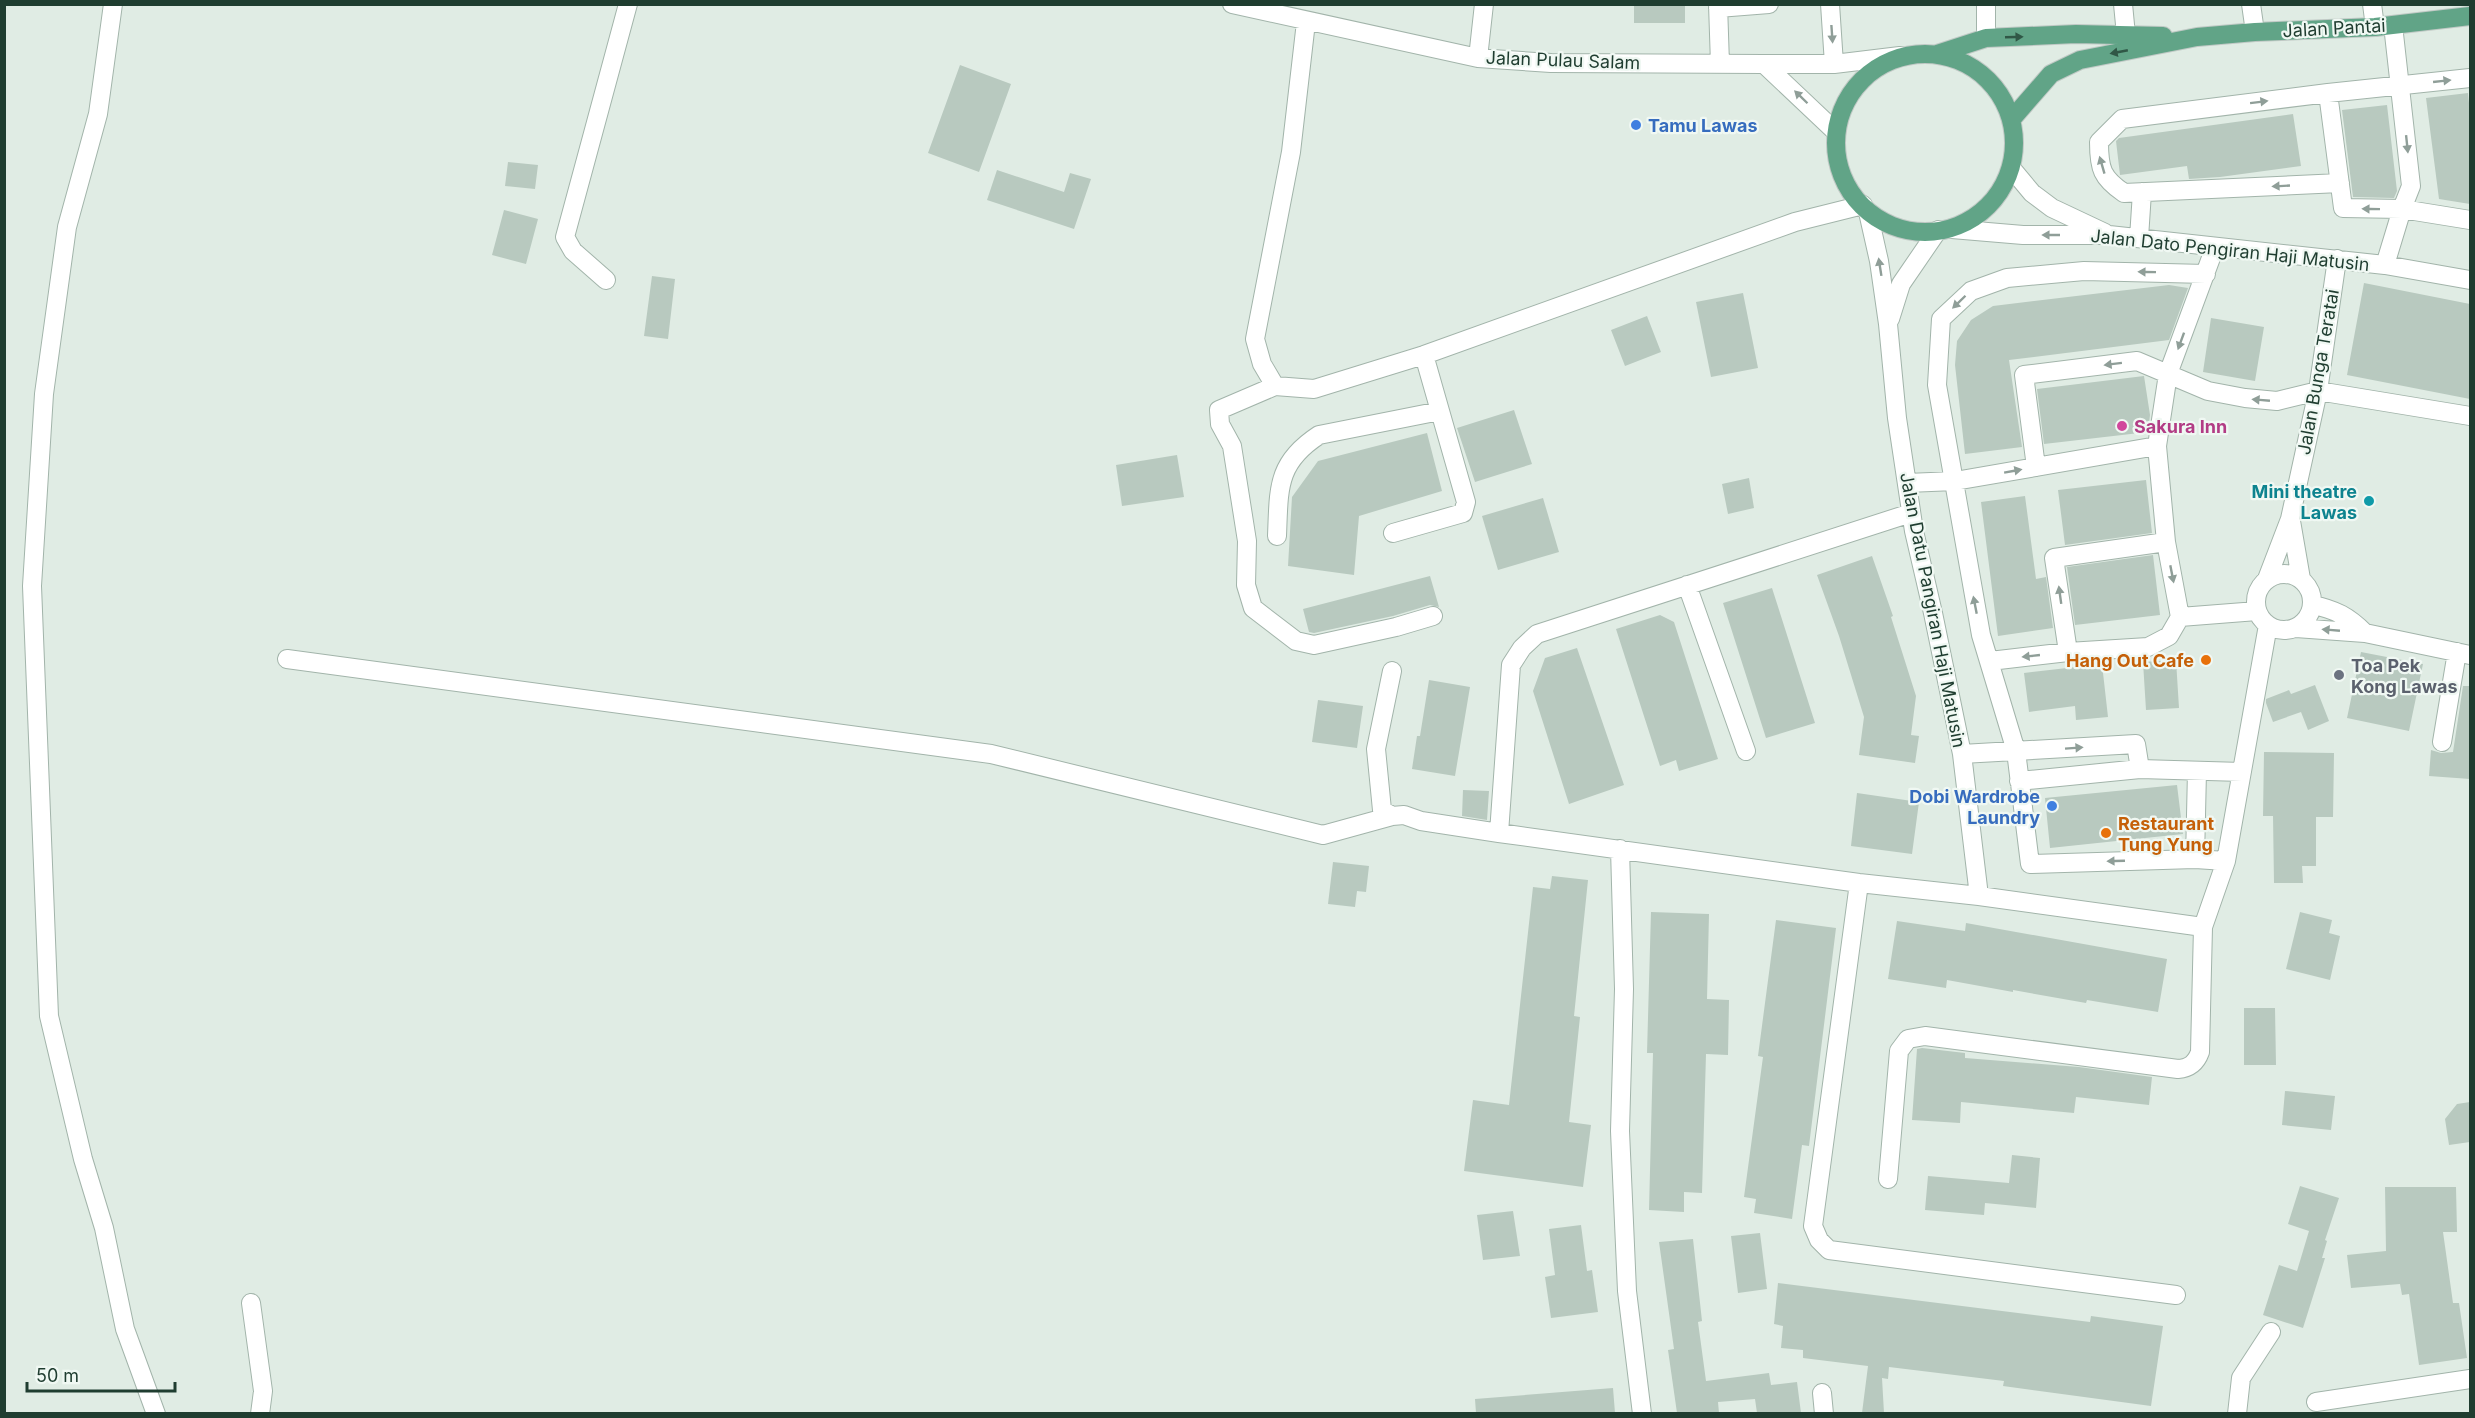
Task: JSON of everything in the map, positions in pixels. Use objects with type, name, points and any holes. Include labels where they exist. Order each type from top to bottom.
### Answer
[{"type":"main road","name":"Jalan Pantai","points":[[2011,120],[2051,74],[2080,60],[2197,38],[2255,32],[2384,26],[2470,16]]},
{"type":"main road","name":"Jalan Pantai","points":[[1937,54],[1986,38],[2076,34],[2197,38]]},
{"type":"main road","points":[[1937,54],[1972,66],[1994,85],[2009,111],[2015,139],[2012,169],[1999,195],[1978,215],[1945,229],[1923,232],[1894,227],[1866,209],[1849,189],[1838,161],[1836,132],[1845,103],[1862,79],[1886,62],[1900,56],[1937,54]]},
{"type":"street","points":[[113,4],[98,114],[67,227],[44,394],[32,586],[49,1016],[82,1160],[104,1228],[125,1329],[156,1413]]},
{"type":"street","points":[[606,280],[573,251],[565,237],[628,4]]},
{"type":"street","name":"Jalan Pulau Salam","points":[[1232,4],[1287,11],[1306,22],[1479,58],[1551,63],[1834,64],[1900,56]]},
{"type":"street","points":[[1479,58],[1484,4]]},
{"type":"street","points":[[1720,63],[1718,6],[1769,4]]},
{"type":"street","points":[[1830,4],[1834,64]]},
{"type":"street","points":[[1986,4],[1986,38]]},
{"type":"street","points":[[2123,4],[2126,35]]},
{"type":"street","points":[[2251,4],[2255,32]]},
{"type":"street","points":[[2372,4],[2384,26],[2401,86],[2411,186],[2385,265]]},
{"type":"street","points":[[1275,386],[1262,364],[1255,339],[1292,152],[1306,22]]},
{"type":"street","points":[[1764,64],[1836,132]]},
{"type":"street","points":[[2340,183],[2124,193],[2108,182],[2099,163],[2099,142],[2122,118],[2470,78]]},
{"type":"street","points":[[2328,93],[2343,208],[2402,209],[2470,220]]},
{"type":"street","points":[[2012,169],[2032,193],[2052,208],[2109,235]]},
{"type":"street","points":[[2139,238],[2142,192]]},
{"type":"street","points":[[1433,616],[1396,627],[1314,645],[1296,641],[1253,608],[1246,585],[1247,541],[1232,446],[1220,424],[1219,410],[1275,386],[1314,389],[1424,355],[1795,222],[1866,209]]},
{"type":"street","name":"Jalan Datu Pangiran Haji Matusin","points":[[1866,209],[1879,261],[1897,418],[1911,513],[1962,754],[1979,896]]},
{"type":"street","points":[[1888,324],[1901,284],[1945,229]]},
{"type":"street","name":"Jalan Dato Pengiran Haji Matusin","points":[[1945,229],[2023,235],[2109,235],[2337,259],[2470,280]]},
{"type":"street","points":[[1990,661],[2068,652],[2148,647],[2169,636],[2180,617],[2166,542],[2157,446],[2168,374],[2215,247]]},
{"type":"street","name":"Jalan Bunga Teratai","points":[[2290,519],[2318,391],[2337,259]]},
{"type":"street","points":[[2206,274],[2084,271],[2007,278],[1971,291],[1941,319],[1938,385],[1967,565],[1981,635],[2016,751],[2030,864],[2195,859],[2226,861]]},
{"type":"street","points":[[1393,533],[1463,513],[1466,502],[1424,355]]},
{"type":"street","points":[[2036,467],[2024,375],[2137,361],[2208,391],[2245,398],[2277,401],[2318,391],[2470,416]]},
{"type":"street","points":[[1277,537],[1280,484],[1296,452],[1305,444],[1319,435],[1440,411]]},
{"type":"street","points":[[1907,483],[1955,481],[2157,446]]},
{"type":"street","points":[[1499,832],[1511,665],[1522,648],[1537,634],[1911,513]]},
{"type":"street","points":[[1888,1179],[1899,1051],[1908,1039],[1925,1036],[2178,1069],[2191,1065],[2197,1060],[2200,1052],[2203,927],[2226,861],[2242,772],[2263,618],[2257,593],[2267,579],[2290,519]]},
{"type":"street","points":[[2290,519],[2301,579]]},
{"type":"street","points":[[2068,652],[2054,558],[2166,542]]},
{"type":"street","points":[[2267,579],[2284,573],[2301,579],[2308,586],[2313,605],[2304,622],[2296,628]]},
{"type":"street","points":[[1687,585],[1746,751]]},
{"type":"street","points":[[2313,605],[2325,607],[2351,619],[2365,633]]},
{"type":"street","points":[[2180,617],[2263,618],[2277,630],[2296,628],[2365,633],[2464,654],[2442,742]]},
{"type":"street","points":[[287,659],[991,754],[1323,835],[1392,816],[1404,815],[1421,820],[1499,832],[1859,883],[1979,896],[2203,927]]},
{"type":"street","points":[[1392,671],[1376,749],[1382,810],[1392,816]]},
{"type":"street","points":[[1962,754],[2136,744],[2140,768]]},
{"type":"street","points":[[2019,781],[2140,768],[2242,772]]},
{"type":"street","points":[[2195,859],[2197,771]]},
{"type":"street","points":[[1620,849],[1624,990],[1621,1166],[1627,1291],[1642,1413]]},
{"type":"street","points":[[1859,883],[1814,1226],[1819,1240],[1829,1250],[2176,1294]]},
{"type":"street","points":[[251,1303],[263,1391],[260,1413]]},
{"type":"street","points":[[2237,1413],[2241,1378],[2271,1332]]},
{"type":"street","points":[[2316,1402],[2470,1379]]},
{"type":"street","points":[[1822,1393],[1824,1413]]},
{"type":"building","points":[[1634,4],[1685,4],[1685,23],[1634,23]]},
{"type":"building","points":[[960,65],[1011,84],[979,172],[928,153]]},
{"type":"building","points":[[2468,93],[2470,204],[2439,199],[2426,98]]},
{"type":"building","points":[[2387,105],[2397,191],[2394,198],[2353,197],[2342,110]]},
{"type":"building","points":[[2293,114],[2301,166],[2189,179],[2187,166],[2120,175],[2116,141],[2119,138]]},
{"type":"building","points":[[508,162],[538,165],[535,189],[505,186]]},
{"type":"building","points":[[997,170],[1064,192],[1070,173],[1091,179],[1074,229],[987,200]]},
{"type":"building","points":[[504,210],[538,219],[526,264],[492,255]]},
{"type":"building","points":[[652,276],[675,279],[668,339],[644,336]]},
{"type":"building","points":[[2364,283],[2470,304],[2470,399],[2347,375]]},
{"type":"building","points":[[2169,285],[2188,288],[2169,340],[2009,360],[2022,447],[1965,454],[1955,365],[1957,341],[1971,320],[1993,306]]},
{"type":"building","points":[[1743,293],[1758,368],[1711,377],[1696,302]]},
{"type":"building","points":[[1647,316],[1661,352],[1625,366],[1611,330]]},
{"type":"building","points":[[2211,318],[2264,327],[2255,381],[2203,372]]},
{"type":"building","points":[[2144,376],[2150,415],[2148,432],[2044,444],[2037,389]]},
{"type":"building","points":[[1514,410],[1532,464],[1475,482],[1457,428]]},
{"type":"building","points":[[1427,433],[1442,491],[1359,516],[1354,575],[1288,566],[1292,497],[1318,461]]},
{"type":"building","points":[[1177,455],[1184,497],[1122,506],[1116,465]]},
{"type":"building","points":[[1749,478],[1754,508],[1728,514],[1722,484]]},
{"type":"building","points":[[2146,480],[2152,533],[2065,545],[2058,490]]},
{"type":"building","points":[[2025,496],[2036,579],[2046,577],[2053,628],[1998,636],[1981,502]]},
{"type":"building","points":[[1543,498],[1559,552],[1498,570],[1482,516]]},
{"type":"building","points":[[2153,555],[2160,615],[2075,625],[2067,567]]},
{"type":"building","points":[[1872,556],[1893,616],[1891,617],[1916,696],[1911,735],[1919,736],[1915,763],[1859,755],[1864,717],[1817,575]]},
{"type":"building","points":[[1430,576],[1439,607],[1430,605],[1393,616],[1314,633],[1309,632],[1303,609]]},
{"type":"building","points":[[1772,588],[1815,723],[1766,738],[1723,603]]},
{"type":"building","points":[[1660,615],[1674,622],[1718,759],[1679,771],[1676,760],[1660,766],[1616,629]]},
{"type":"building","points":[[1577,648],[1624,785],[1569,804],[1533,691],[1545,658]]},
{"type":"building","points":[[2361,652],[2423,664],[2409,731],[2347,718]]},
{"type":"building","points":[[2176,660],[2179,708],[2146,710],[2143,662]]},
{"type":"building","points":[[2102,664],[2108,717],[2076,720],[2075,706],[2029,712],[2024,673]]},
{"type":"building","points":[[1429,680],[1470,687],[1455,776],[1412,769]]},
{"type":"building","points":[[2315,685],[2329,721],[2308,730],[2301,712],[2273,722],[2266,699],[2289,690],[2291,694]]},
{"type":"building","points":[[2463,686],[2470,686],[2470,779],[2429,776],[2431,750],[2441,753],[2453,752]]},
{"type":"building","points":[[1318,700],[1363,706],[1357,748],[1312,742]]},
{"type":"building","points":[[2264,752],[2334,753],[2333,817],[2316,817],[2316,866],[2302,866],[2303,883],[2274,883],[2273,816],[2263,816]]},
{"type":"building","points":[[2177,785],[2183,834],[2050,848],[2045,798]]},
{"type":"building","points":[[1463,790],[1489,791],[1487,820],[1462,816]]},
{"type":"building","points":[[1857,793],[1919,802],[1912,854],[1851,846]]},
{"type":"building","points":[[1333,862],[1369,866],[1366,892],[1357,891],[1355,907],[1328,904]]},
{"type":"building","points":[[1552,876],[1588,880],[1574,1016],[1580,1017],[1569,1122],[1591,1125],[1583,1187],[1464,1171],[1473,1100],[1509,1105],[1533,887],[1550,889]]},
{"type":"building","points":[[1651,912],[1709,914],[1707,999],[1729,1000],[1728,1055],[1706,1054],[1702,1193],[1684,1192],[1684,1212],[1649,1210],[1653,1053],[1647,1053]]},
{"type":"building","points":[[2300,912],[2332,920],[2329,933],[2340,936],[2330,980],[2286,969]]},
{"type":"building","points":[[1776,920],[1836,928],[1809,1146],[1802,1145],[1792,1219],[1754,1213],[1756,1199],[1744,1197],[1763,1057],[1758,1056]]},
{"type":"building","points":[[1897,921],[1965,931],[1966,923],[2167,959],[2158,1012],[2087,1000],[2086,1003],[2013,990],[2013,992],[1947,980],[1946,988],[1888,979]]},
{"type":"building","points":[[2244,1008],[2275,1008],[2276,1065],[2244,1065]]},
{"type":"building","points":[[1917,1049],[1965,1053],[1965,1058],[2079,1067],[2152,1077],[2149,1105],[2076,1097],[2074,1113],[1961,1102],[1960,1123],[1912,1120]]},
{"type":"building","points":[[2285,1091],[2335,1096],[2331,1130],[2282,1125]]},
{"type":"building","points":[[2470,1102],[2470,1142],[2449,1145],[2445,1119],[2457,1104]]},
{"type":"building","points":[[2012,1155],[2040,1158],[2036,1208],[1985,1203],[1984,1215],[1925,1210],[1928,1176],[2009,1183]]},
{"type":"building","points":[[2300,1186],[2339,1198],[2325,1240],[2327,1241],[2322,1258],[2325,1258],[2303,1328],[2263,1315],[2279,1265],[2297,1271],[2309,1231],[2288,1224]]},
{"type":"building","points":[[2385,1187],[2456,1187],[2457,1232],[2443,1232],[2453,1303],[2459,1303],[2467,1358],[2419,1365],[2409,1294],[2402,1295],[2400,1284],[2351,1288],[2347,1255],[2386,1251]]},
{"type":"building","points":[[1513,1211],[1520,1256],[1483,1260],[1477,1215]]},
{"type":"building","points":[[1581,1225],[1587,1271],[1592,1270],[1598,1312],[1551,1318],[1545,1277],[1555,1275],[1549,1229]]},
{"type":"building","points":[[1760,1233],[1767,1289],[1738,1293],[1731,1236]]},
{"type":"building","points":[[1693,1239],[1702,1321],[1698,1322],[1706,1381],[1769,1373],[1771,1385],[1797,1382],[1801,1413],[1757,1413],[1755,1399],[1718,1402],[1719,1413],[1677,1413],[1668,1350],[1674,1349],[1659,1242]]},
{"type":"building","points":[[1778,1283],[2090,1322],[2091,1316],[2163,1326],[2151,1406],[2003,1386],[2004,1381],[1889,1367],[1888,1379],[1882,1378],[1884,1413],[1862,1413],[1868,1366],[1803,1358],[1803,1350],[1781,1348],[1783,1326],[1774,1324]]},
{"type":"building","points":[[1613,1388],[1615,1413],[1476,1413],[1475,1399]]},
{"type":"place","name":"Tamu Lawas","points":[[1636,125]]},
{"type":"place","name":"Sakura Inn","points":[[2122,426]]},
{"type":"place","name":"Mini theatre Lawas","points":[[2369,501]]},
{"type":"place","name":"Hang Out Cafe","points":[[2206,660]]},
{"type":"place","name":"Toa Pek Kong Lawas","points":[[2339,675]]},
{"type":"place","name":"Dobi Wardrobe Laundry","points":[[2052,806]]},
{"type":"place","name":"Restaurant Tung Yung","points":[[2106,833]]}]
